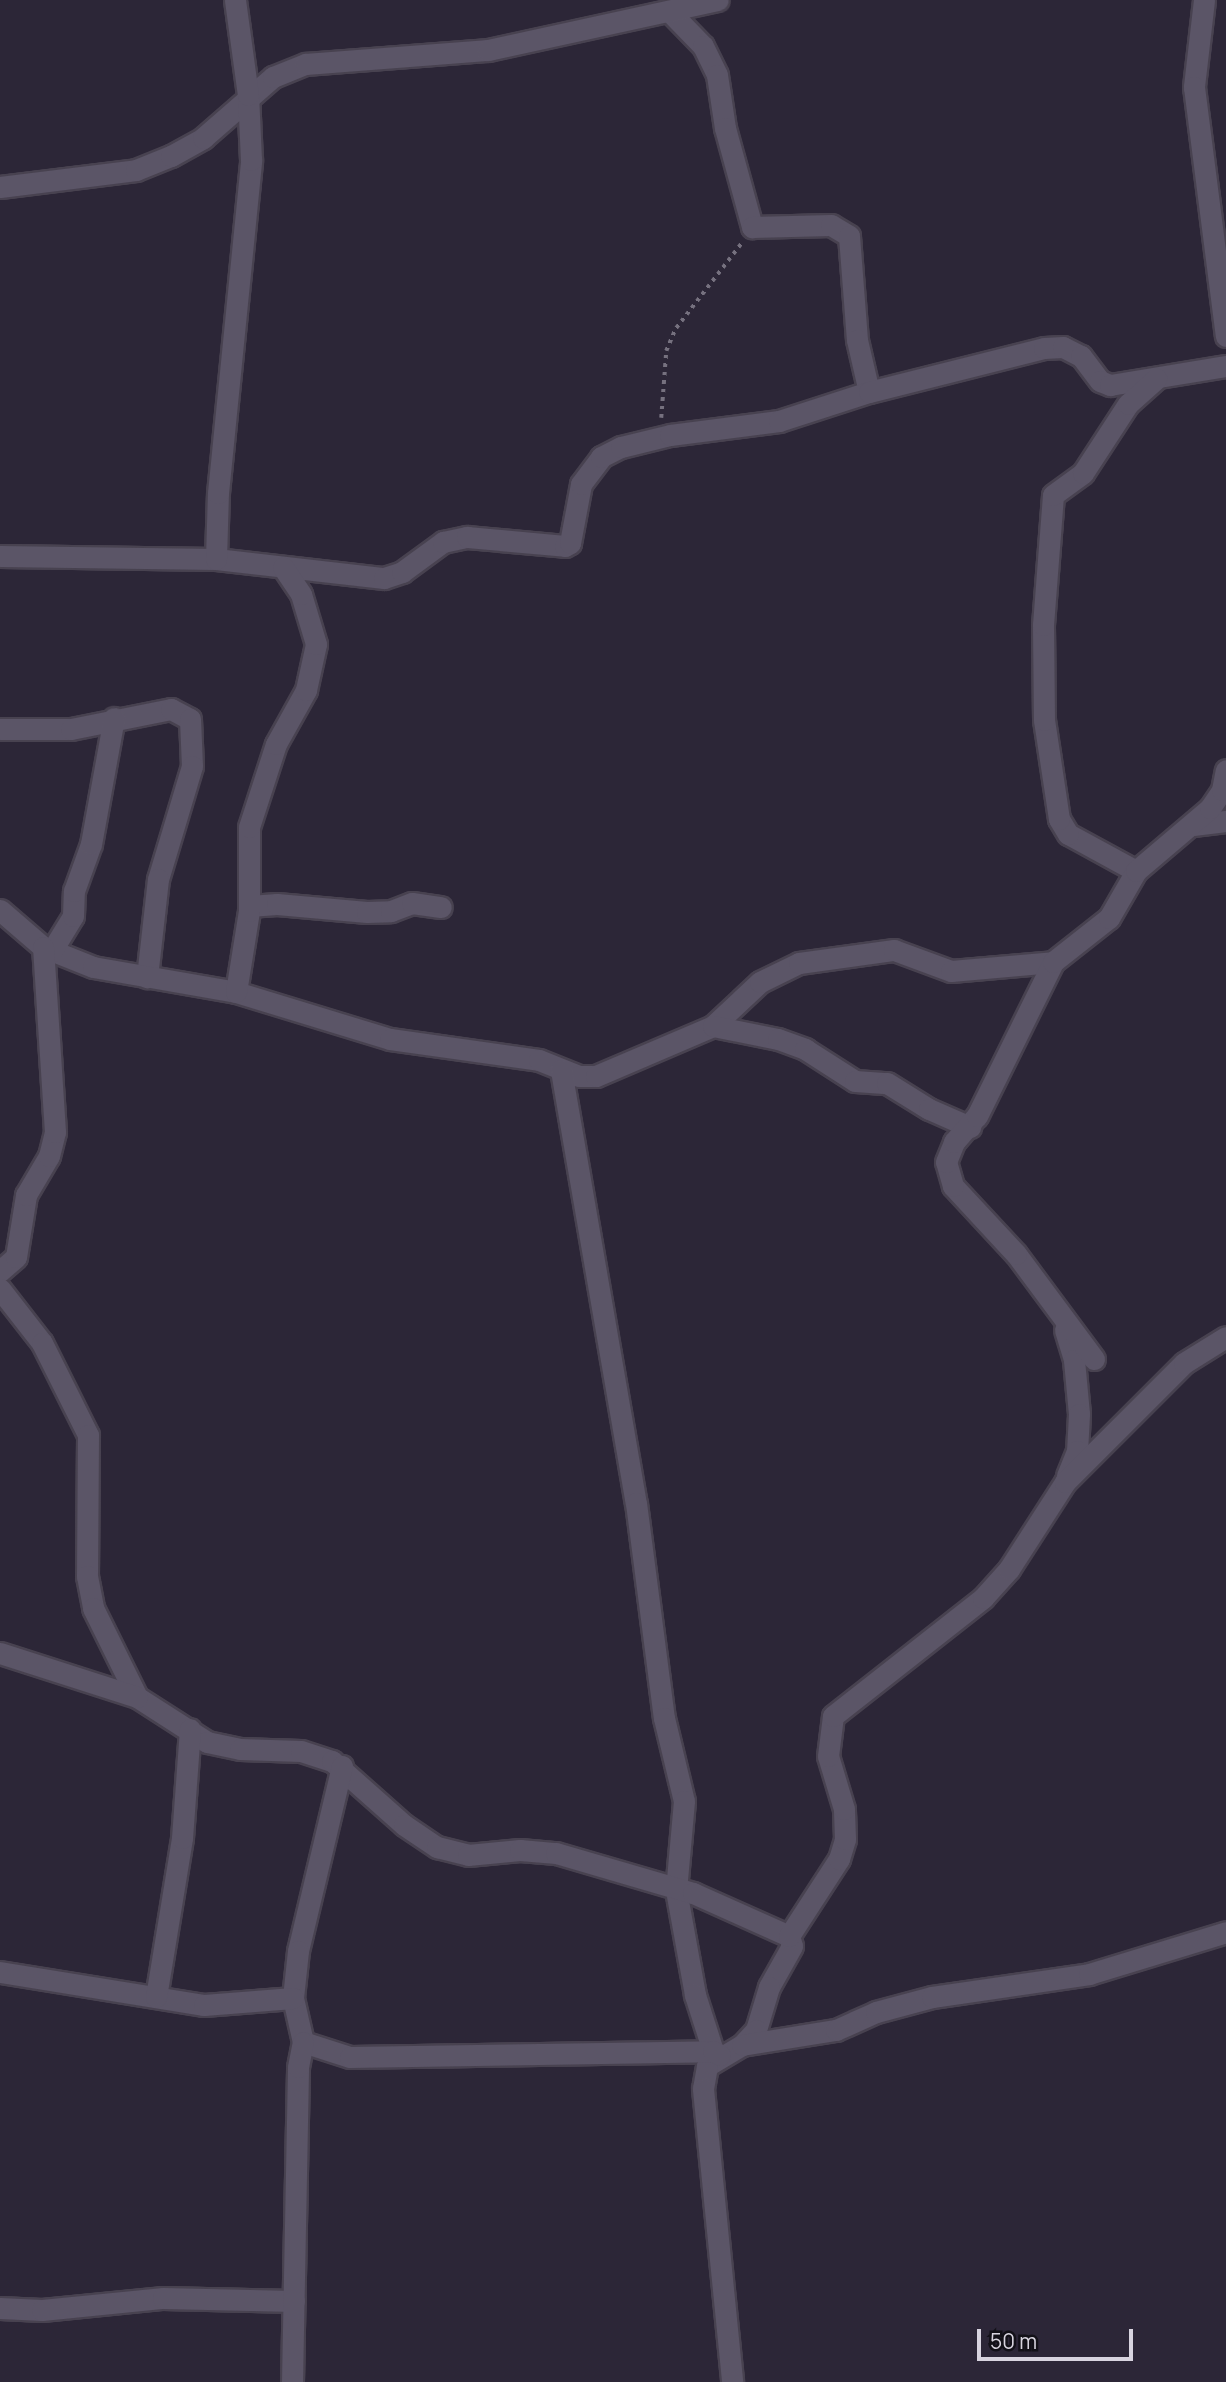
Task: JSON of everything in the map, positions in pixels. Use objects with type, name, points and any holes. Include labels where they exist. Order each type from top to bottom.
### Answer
[{"type":"street","points":[[216,559],[218,493],[251,160],[248,95],[235,0]]},
{"type":"street","points":[[0,187],[136,170],[203,138],[248,95],[273,77],[306,64],[488,50],[718,0]]},
{"type":"street","points":[[1204,0],[1194,87],[1226,336]]},
{"type":"street","points":[[670,12],[703,46],[716,75],[749,223],[761,230],[831,225],[847,232],[857,340],[869,392]]},
{"type":"street","points":[[0,556],[216,559],[384,578],[402,572],[443,542],[467,537],[565,546],[570,543],[581,484],[601,457],[662,437],[779,421],[869,392],[1055,347],[1081,356],[1104,383],[1226,366]]},
{"type":"street","points":[[1136,871],[1068,834],[1059,820],[1044,720],[1044,585],[1053,495],[1083,473],[1128,404],[1158,377]]},
{"type":"street","points":[[236,992],[249,906],[253,813],[276,744],[306,690],[316,644],[301,594],[283,567]]},
{"type":"street","points":[[0,729],[71,729],[114,718],[171,709],[190,719],[193,731],[192,765],[158,879],[148,977]]},
{"type":"street","points":[[0,1271],[16,1257],[26,1195],[49,1156],[55,1132],[47,949],[73,916],[74,891],[90,844],[114,718]]},
{"type":"street","points":[[1094,1359],[1063,1322],[1016,1254],[950,1180],[948,1153],[970,1127],[1053,961],[1110,918],[1136,871],[1193,825],[1219,796],[1226,770]]},
{"type":"street","points":[[1193,825],[1226,821]]},
{"type":"street","points":[[249,906],[277,904],[367,912],[391,912],[412,903],[441,907]]},
{"type":"street","points":[[0,910],[47,949],[93,967],[236,992],[390,1039],[505,1053],[561,1070],[596,1076],[713,1026],[760,982],[782,968],[862,951],[905,952],[951,971],[1053,961]]},
{"type":"street","points":[[713,1026],[804,1049],[855,1081],[887,1083],[929,1110],[970,1127]]},
{"type":"street","points":[[561,1070],[636,1503],[664,1718],[684,1801],[677,1890],[695,1995],[717,2053]]},
{"type":"street","points":[[0,1289],[41,1343],[88,1435],[87,1576],[93,1608],[137,1697]]},
{"type":"street","points":[[1063,1322],[1074,1360],[1079,1414],[1077,1451],[1065,1482]]},
{"type":"street","points":[[742,2045],[762,2018],[769,1987],[792,1946],[789,1936],[839,1859],[845,1839],[844,1809],[828,1756],[833,1716],[997,1585],[1065,1482],[1184,1363],[1226,1336]]},
{"type":"street","points":[[0,1653],[137,1697],[207,1742],[240,1749],[300,1751],[342,1766],[386,1810],[437,1847],[468,1855],[520,1850],[556,1853],[677,1890],[789,1936]]},
{"type":"street","points":[[156,1997],[182,1838],[190,1730]]},
{"type":"street","points":[[292,2382],[298,2067],[303,2042],[293,1998],[298,1951],[342,1766]]},
{"type":"street","points":[[303,2042],[350,2057],[717,2053],[742,2045],[836,2030],[876,2012],[932,1997],[1090,1974],[1226,1932]]},
{"type":"street","points":[[0,1972],[218,2005],[293,1998]]},
{"type":"street","points":[[717,2053],[707,2066],[703,2089],[732,2382]]},
{"type":"street","points":[[0,2308],[42,2310],[163,2298],[294,2301]]},
{"type":"path","points":[[662,437],[666,351],[687,309],[736,253],[749,223]]}]
